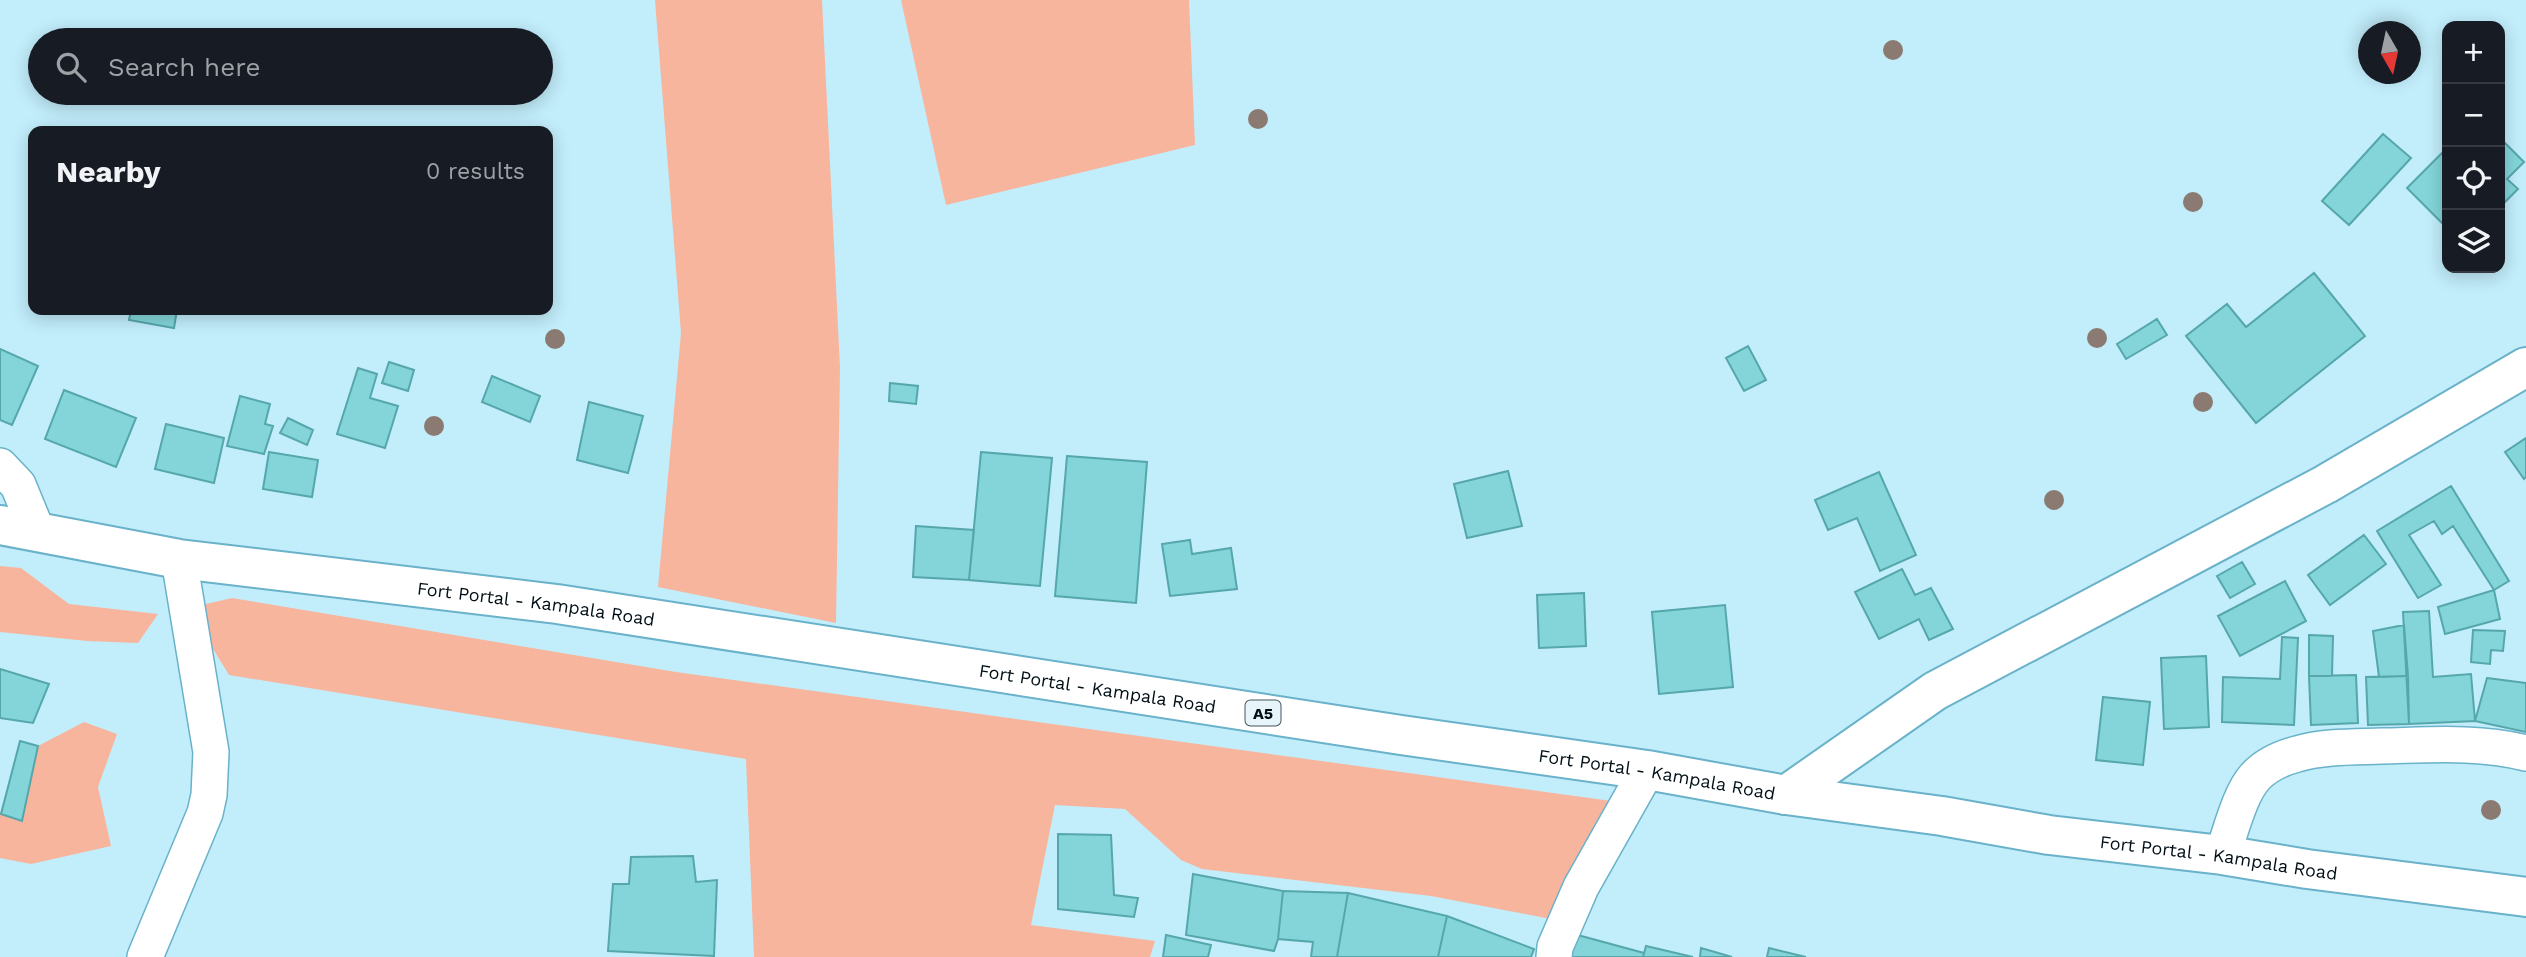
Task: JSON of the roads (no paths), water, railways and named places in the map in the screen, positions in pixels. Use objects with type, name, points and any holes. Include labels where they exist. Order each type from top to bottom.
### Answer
[{"type":"main road","points":[[1786,795],[1935,691],[2326,484],[2526,367]]},
{"type":"main road","name":"Fort Portal - Kampala Road","points":[[18,528],[179,558],[557,604],[1401,735],[1647,770],[1786,795],[1942,816],[2049,835],[2222,855],[2307,869],[2526,897]]},
{"type":"street","points":[[0,466],[18,485],[18,528]]},
{"type":"street","points":[[145,957],[205,813],[209,795],[211,752],[179,558]]},
{"type":"street","points":[[2222,855],[2246,789],[2256,776],[2274,762],[2297,754],[2357,747],[2422,745],[2470,745],[2526,752]]},
{"type":"street","points":[[1553,957],[1581,887],[1647,770]]}]
